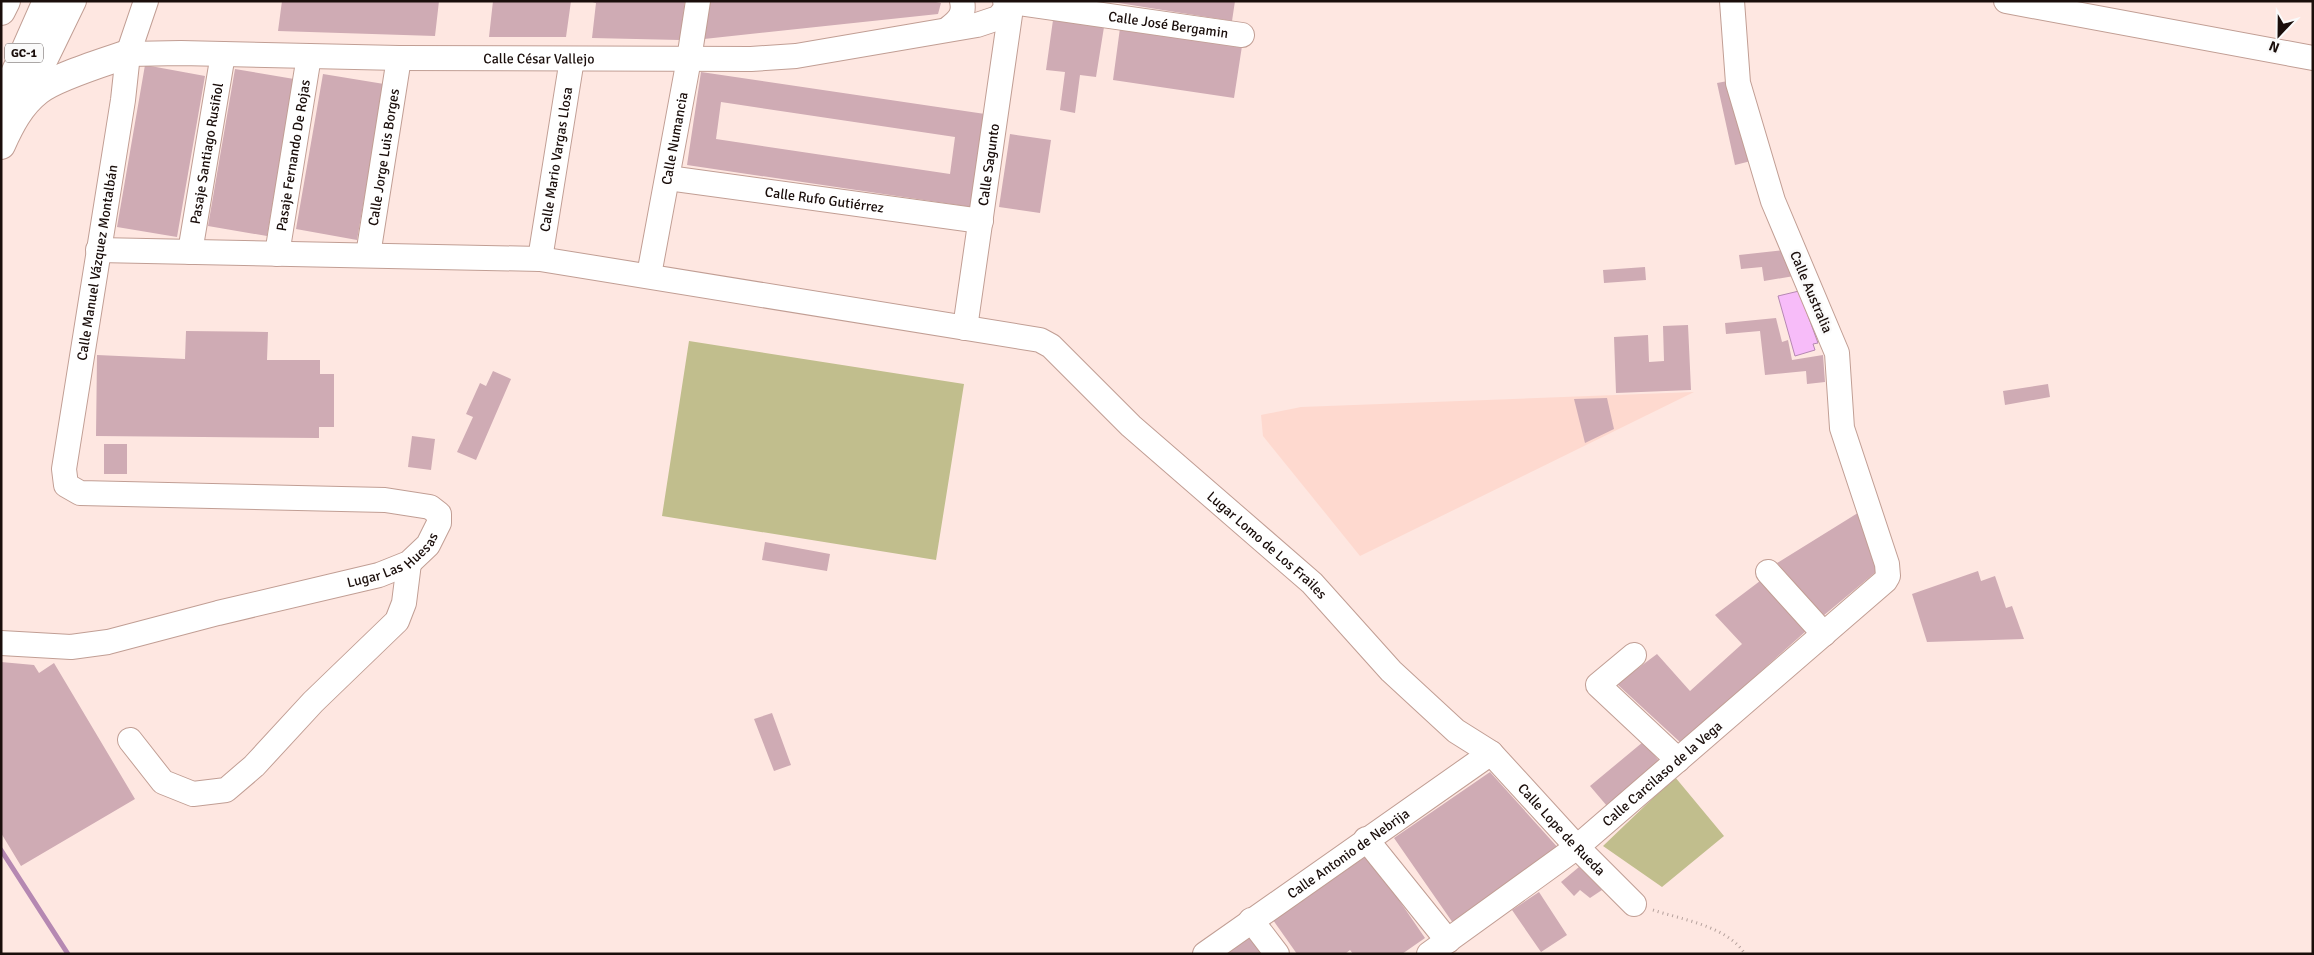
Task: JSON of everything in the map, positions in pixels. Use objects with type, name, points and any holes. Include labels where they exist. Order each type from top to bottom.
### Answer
[{"type":"highway","points":[[1,11],[6,1]]},
{"type":"highway","name":"GC-1","points":[[13,104],[47,1]]},
{"type":"highway","points":[[1,145],[11,122],[13,104],[68,76],[128,54]]},
{"type":"street","points":[[13,104],[74,1]]},
{"type":"street","name":"Calle Manuel Vázquez Montalbán","points":[[64,469],[123,100],[128,54],[146,1]]},
{"type":"street","name":"Calle Numancia","points":[[649,275],[668,178],[698,1]]},
{"type":"street","points":[[949,28],[960,19],[964,9],[962,1]]},
{"type":"street","name":"Calle Australia","points":[[1732,1],[1738,82],[1773,201],[1837,353],[1842,428],[1889,570],[1885,581]]},
{"type":"street","points":[[2006,1],[2313,58]]},
{"type":"street","name":"Calle César Vallejo","points":[[128,54],[572,59],[689,59],[796,56],[949,28],[976,25],[998,18],[1010,2]]},
{"type":"street","name":"Calle José Bergamin","points":[[1010,2],[1242,35]]},
{"type":"street","name":"Calle Sagunto","points":[[965,328],[1005,52],[1010,2]]},
{"type":"street","points":[[976,25],[992,34],[1005,52]]},
{"type":"street","name":"Pasaje Santiago Rusiñol","points":[[190,252],[223,54]]},
{"type":"street","name":"Pasaje Fernando De Rojas","points":[[277,254],[309,56]]},
{"type":"street","name":"Calle Jorge Luis Borges","points":[[368,256],[399,58]]},
{"type":"street","name":"Calle Mario Vargas Llosa","points":[[540,259],[572,59]]},
{"type":"street","name":"Calle Rufo Gutiérrez","points":[[668,178],[980,221]]},
{"type":"street","points":[[98,250],[540,259],[649,275],[965,328]]},
{"type":"street","name":"Lugar Lomo de Los Frailes","points":[[965,328],[1040,340],[1051,346],[1131,426],[1312,583],[1391,671],[1456,730],[1491,753]]},
{"type":"street","name":"Lugar Las Huesas","points":[[1,643],[72,647],[108,642],[218,613],[379,575],[410,563],[428,545],[439,523],[438,514],[430,507],[385,500],[80,493],[66,485],[64,469]]},
{"type":"street","points":[[130,740],[164,782],[193,794],[226,790],[254,766],[314,702],[397,621],[404,603],[410,563]]},
{"type":"street","points":[[1768,572],[1824,634]]},
{"type":"street","name":"Calle Carcilaso de la Vega","points":[[1439,948],[1577,847],[1885,581]]},
{"type":"street","points":[[1634,655],[1598,685],[1678,760]]},
{"type":"street","name":"Calle Antonio de Nebrija","points":[[1205,954],[1366,839],[1491,753]]},
{"type":"street","name":"Calle Lope de Rueda","points":[[1491,753],[1577,847],[1634,904]]},
{"type":"street","points":[[1366,839],[1439,948]]},
{"type":"street","points":[[1251,920],[1277,954]]},
{"type":"path","points":[[1634,904],[1714,930],[1739,945],[1745,954]]},
{"type":"shaded area","points":[[1799,291],[1818,343],[1813,344],[1815,350],[1795,356],[1778,296]]},
{"type":"shaded area","points":[[689,341],[964,384],[936,560],[662,516]]},
{"type":"shaded area","points":[[1694,392],[1360,556],[1263,436],[1261,415],[1301,407]]},
{"type":"shaded area","points":[[1675,777],[1724,836],[1662,887],[1603,846]]},
{"type":"building","points":[[282,1],[439,1],[435,36],[278,31]]},
{"type":"building","points":[[493,1],[571,1],[566,37],[489,37]]},
{"type":"building","points":[[589,1],[685,1],[680,40],[592,38],[596,3]]},
{"type":"building","points":[[710,1],[931,1],[941,3],[938,14],[704,39]]},
{"type":"building","points":[[1106,1],[1235,1],[1232,21]]},
{"type":"building","points":[[1053,20],[1104,27],[1096,77],[1080,75],[1075,113],[1060,110],[1065,72],[1046,70]]},
{"type":"building","points":[[1120,28],[1242,46],[1234,98],[1113,80]]},
{"type":"building","points":[[145,65],[205,76],[177,237],[117,227]]},
{"type":"building","points":[[235,69],[294,79],[267,236],[208,226]]},
{"type":"building","points":[[701,72],[985,114],[971,207],[687,165]],"holes":[[[721,102],[955,137],[950,174],[716,139]]]},
{"type":"building","points":[[323,74],[384,84],[357,240],[296,229]]},
{"type":"building","points":[[1733,80],[1751,161],[1735,165],[1717,83]]},
{"type":"building","points":[[1010,134],[1051,140],[1040,213],[999,207]]},
{"type":"building","points":[[1785,250],[1794,276],[1764,281],[1762,267],[1741,269],[1739,255]]},
{"type":"building","points":[[1645,267],[1646,280],[1604,283],[1603,270]]},
{"type":"building","points":[[1776,318],[1782,342],[1788,340],[1792,360],[1823,355],[1825,382],[1807,384],[1806,371],[1765,375],[1760,331],[1726,334],[1725,323]]},
{"type":"building","points":[[1688,325],[1691,390],[1616,393],[1614,337],[1648,335],[1649,362],[1664,361],[1663,326]]},
{"type":"building","points":[[186,331],[268,332],[267,360],[320,360],[320,374],[334,374],[334,427],[319,427],[319,438],[96,436],[97,355],[185,359]]},
{"type":"building","points":[[493,371],[511,379],[476,460],[457,452],[473,417],[466,414],[480,383],[486,386]]},
{"type":"building","points":[[2048,384],[2050,397],[2005,405],[2003,391]]},
{"type":"building","points":[[1607,398],[1614,429],[1585,443],[1574,399]]},
{"type":"building","points":[[412,436],[435,439],[431,470],[408,467]]},
{"type":"building","points":[[104,444],[127,444],[127,474],[104,474]]},
{"type":"building","points":[[1861,511],[1877,571],[1823,616],[1777,563]]},
{"type":"building","points":[[765,542],[830,554],[827,571],[762,560]]},
{"type":"building","points":[[1978,571],[1981,581],[1995,576],[2006,608],[2012,606],[2024,639],[1927,642],[1912,594]]},
{"type":"building","points":[[1760,581],[1806,631],[1681,743],[1617,684],[1657,654],[1690,691],[1742,644],[1715,615]]},
{"type":"building","points":[[1,662],[34,665],[39,673],[54,663],[135,799],[21,866],[1,833]]},
{"type":"building","points":[[772,713],[791,765],[774,771],[754,719]]},
{"type":"building","points":[[1643,742],[1660,762],[1607,806],[1590,786]]},
{"type":"building","points":[[1490,772],[1560,850],[1453,923],[1394,838]]},
{"type":"building","points":[[1368,855],[1425,938],[1402,954],[1353,954],[1350,950],[1345,954],[1297,954],[1273,920]]},
{"type":"building","points":[[1579,867],[1602,890],[1590,898],[1580,890],[1574,896],[1561,882]]},
{"type":"building","points":[[1539,892],[1567,935],[1541,952],[1512,910]]},
{"type":"building","points":[[1250,935],[1262,954],[1226,954],[1225,952]]},
{"type":"waterway","points":[[1,850],[68,954]]}]
